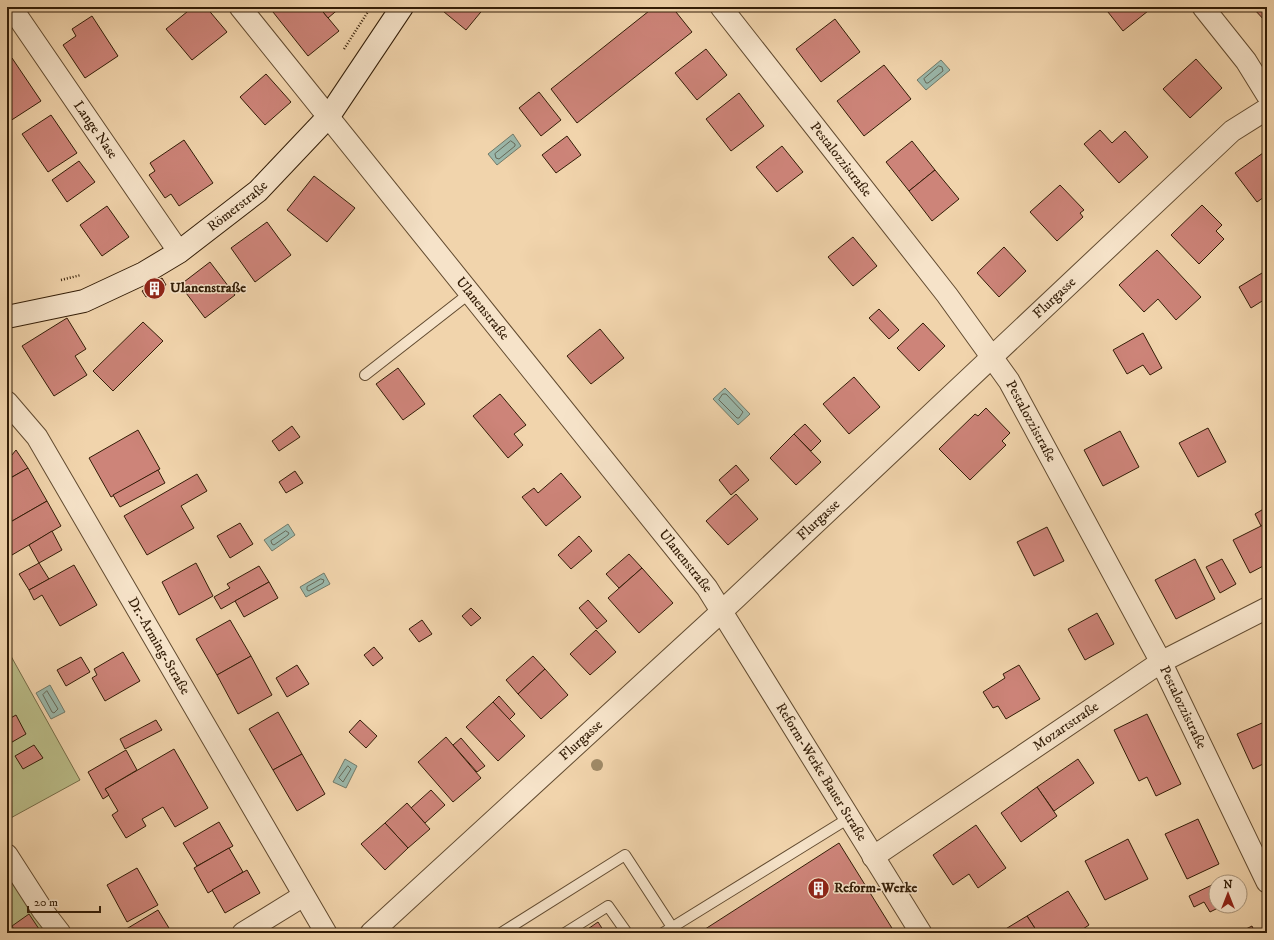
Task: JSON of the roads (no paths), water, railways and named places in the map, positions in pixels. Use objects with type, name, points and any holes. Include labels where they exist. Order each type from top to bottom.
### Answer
[{"type":"main road","name":"Römerstraße","points":[[7,317],[84,301],[144,273],[179,252],[258,191],[329,116],[402,7]]},
{"type":"street","name":"Lange Nase","points":[[11,7],[179,252]]},
{"type":"street","name":"Ulanenstraße","points":[[240,7],[707,588],[722,612]]},
{"type":"street","name":"Pestalozzistraße","points":[[721,7],[942,289],[1009,381],[1161,662],[1267,882]]},
{"type":"street","points":[[1203,7],[1246,61],[1267,95]]},
{"type":"street","name":"Flurgasse","points":[[371,933],[722,612],[1232,131],[1267,109]]},
{"type":"street","name":"Dr.-Arming-Straße","points":[[7,402],[37,438],[303,896],[326,933]]},
{"type":"street","name":"Mozartstraße","points":[[873,857],[1161,662],[1267,608]]},
{"type":"street","name":"Reform-Werke Bauer Straße","points":[[722,612],[921,933]]},
{"type":"street","points":[[7,855],[43,911],[60,933]]},
{"type":"street","points":[[243,933],[303,896]]},
{"type":"lane","points":[[364,375],[470,293]]},
{"type":"lane","points":[[663,933],[849,818]]},
{"type":"lane","points":[[501,933],[625,855],[672,927]]},
{"type":"lane","points":[[565,933],[608,906],[627,933]]},
{"type":"water","points":[[941,60],[950,70],[926,90],[917,80]]},
{"type":"water","points":[[513,134],[521,146],[497,165],[488,154]]},
{"type":"water","points":[[725,388],[750,414],[738,425],[713,399]]},
{"type":"water","points":[[288,524],[295,535],[272,551],[264,540]]},
{"type":"water","points":[[324,573],[330,584],[306,597],[300,587]]},
{"type":"water","points":[[50,685],[65,712],[51,719],[36,693]]},
{"type":"water","points":[[345,759],[357,766],[346,788],[333,782]]},
{"type":"place","name":"Ulanenstraße","points":[[154,288]]},
{"type":"place","name":"Reform-Werke","points":[[818,888]]}]
